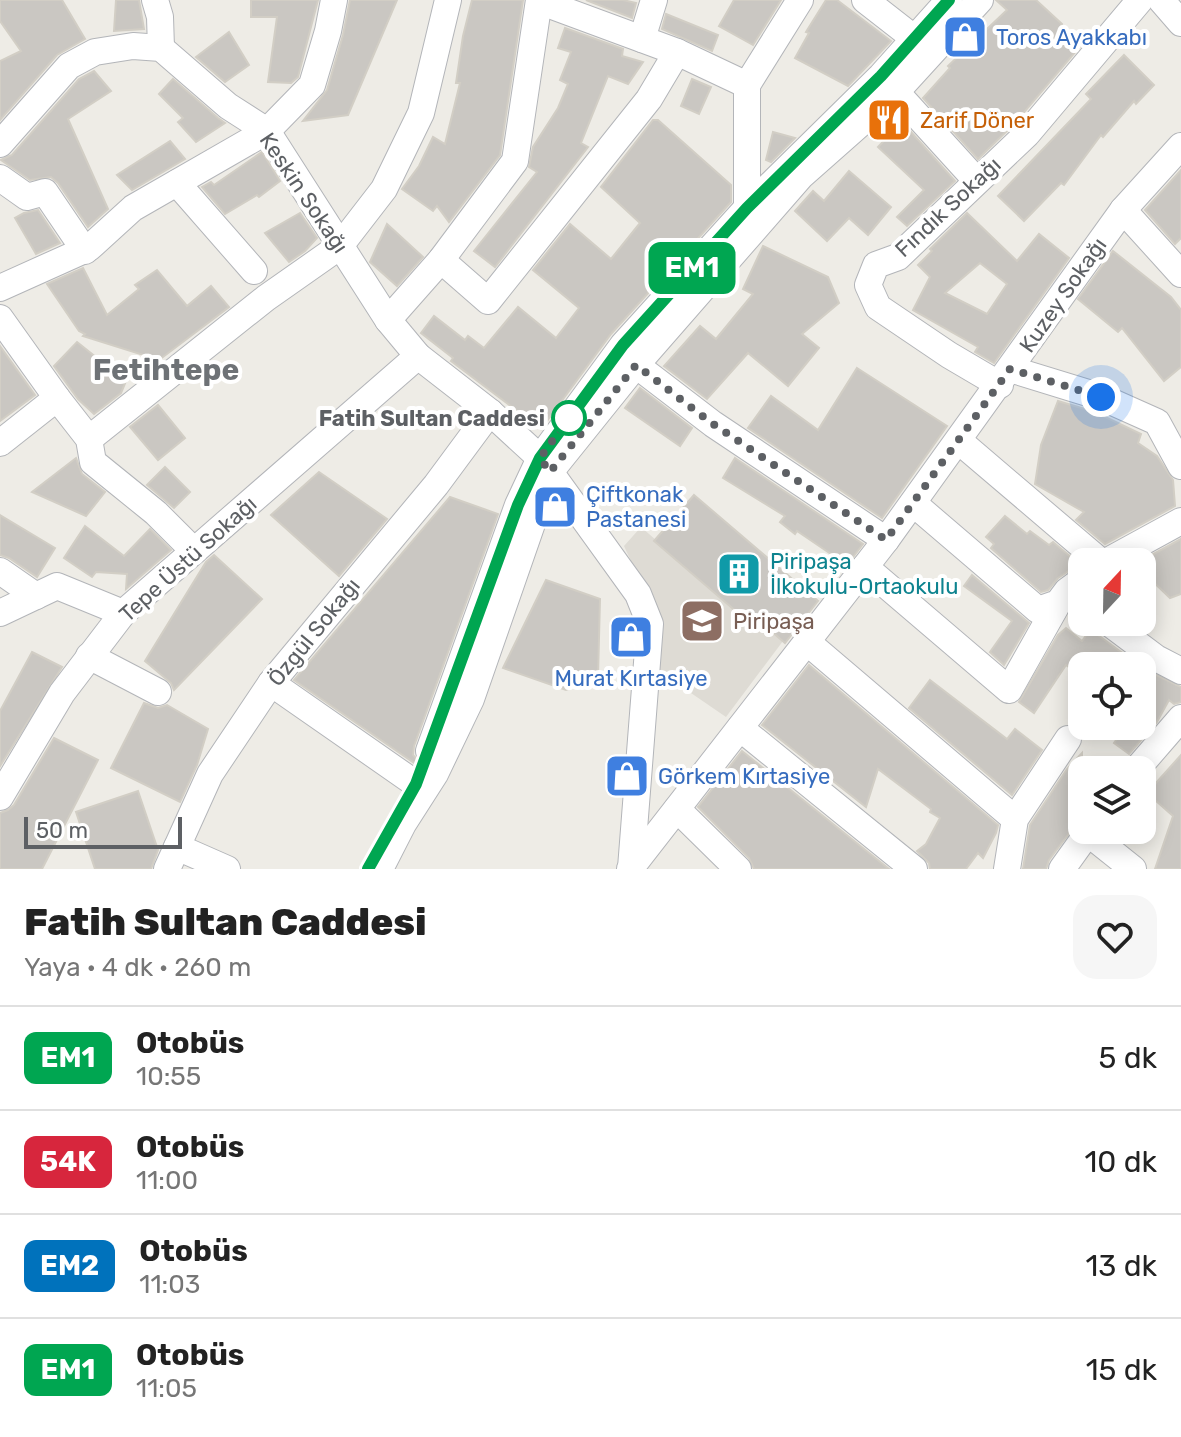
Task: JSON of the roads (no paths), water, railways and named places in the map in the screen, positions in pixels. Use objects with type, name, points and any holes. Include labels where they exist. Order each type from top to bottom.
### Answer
[{"type":"street","points":[[0,144],[69,66],[95,52],[133,46],[161,48],[160,17],[155,0]]},
{"type":"street","points":[[0,288],[85,251],[133,208],[267,131],[312,85],[334,0]]},
{"type":"street","points":[[89,439],[266,298],[340,246],[384,189],[421,113],[448,0]]},
{"type":"street","points":[[388,320],[441,260],[515,161],[539,0],[677,52],[747,85]]},
{"type":"street","points":[[642,39],[654,0]]},
{"type":"street","points":[[747,208],[747,85],[800,0]]},
{"type":"street","points":[[865,0],[915,39]]},
{"type":"street","points":[[368,869],[416,784],[518,505],[623,345],[747,208],[881,76],[949,0]]},
{"type":"street","points":[[380,869],[403,824],[435,774],[471,699],[545,465],[801,176],[896,92],[980,0]]},
{"type":"street","name":"Fındık Sokağı","points":[[1140,0],[1027,134],[898,257],[876,265],[868,285],[878,307],[949,355],[1005,377],[1101,397],[1157,422],[1181,466]]},
{"type":"street","points":[[1161,0],[1181,23]]},
{"type":"street","name":"Keskin Sokağı","points":[[161,48],[228,106],[267,131],[388,320],[418,356],[490,412],[545,465],[638,594],[650,624],[630,869]]},
{"type":"street","points":[[441,260],[488,301],[649,99],[677,52]]},
{"type":"street","points":[[896,92],[976,180]]},
{"type":"street","name":"Kuzey Sokağı","points":[[630,869],[886,540],[1123,210],[1181,146]]},
{"type":"street","points":[[0,178],[27,197],[45,192],[85,251]]},
{"type":"street","points":[[177,183],[254,271]]},
{"type":"street","points":[[1123,210],[1181,274]]},
{"type":"street","points":[[0,318],[89,439],[93,462],[156,513],[194,551]]},
{"type":"street","name":"Tepe Üstü Sokağı","points":[[0,797],[62,693],[123,613],[418,356]]},
{"type":"street","points":[[636,365],[713,424],[886,540]]},
{"type":"street","points":[[0,443],[57,398]]},
{"type":"street","name":"Özgül Sokağı","points":[[172,858],[210,774],[271,683],[436,485],[490,412]]},
{"type":"street","points":[[959,441],[1087,548]]},
{"type":"street","points":[[913,503],[1038,610],[1068,596]]},
{"type":"street","points":[[1130,548],[1181,521]]},
{"type":"street","points":[[865,567],[1009,690],[1068,600]]},
{"type":"street","points":[[0,571],[36,596]]},
{"type":"street","points":[[0,613],[57,586],[123,613]]},
{"type":"street","points":[[1127,636],[1156,658],[1181,671]]},
{"type":"street","points":[[807,642],[1015,819]]},
{"type":"street","points":[[89,656],[158,692]]},
{"type":"street","points":[[271,683],[416,784]]},
{"type":"street","points":[[1150,756],[1179,726]]},
{"type":"street","points":[[740,728],[914,869]]},
{"type":"street","points":[[1007,869],[1015,819],[1068,739]]},
{"type":"street","points":[[677,809],[738,869]]},
{"type":"street","points":[[1062,869],[1080,844]]},
{"type":"street","points":[[1104,844],[1133,869]]},
{"type":"street","points":[[172,858],[227,869]]},
{"type":"place","name":"Toros Ayakkabı","points":[[965,37]]},
{"type":"place","name":"Zarif Döner","points":[[889,120]]},
{"type":"place","name":"Fatih Sultan Caddesi","points":[[569,418]]},
{"type":"place","name":"Çiftkonak Pastanesi","points":[[555,507]]},
{"type":"place","name":"Piripaşa İlkokulu-Ortaokulu","points":[[739,574]]},
{"type":"place","name":"Piripaşa","points":[[702,621]]},
{"type":"place","name":"Murat Kırtasiye","points":[[631,637]]},
{"type":"place","name":"Görkem Kırtasiye","points":[[627,776]]},
{"type":"district","name":"Fetihtepe","points":[[166,370]]}]
